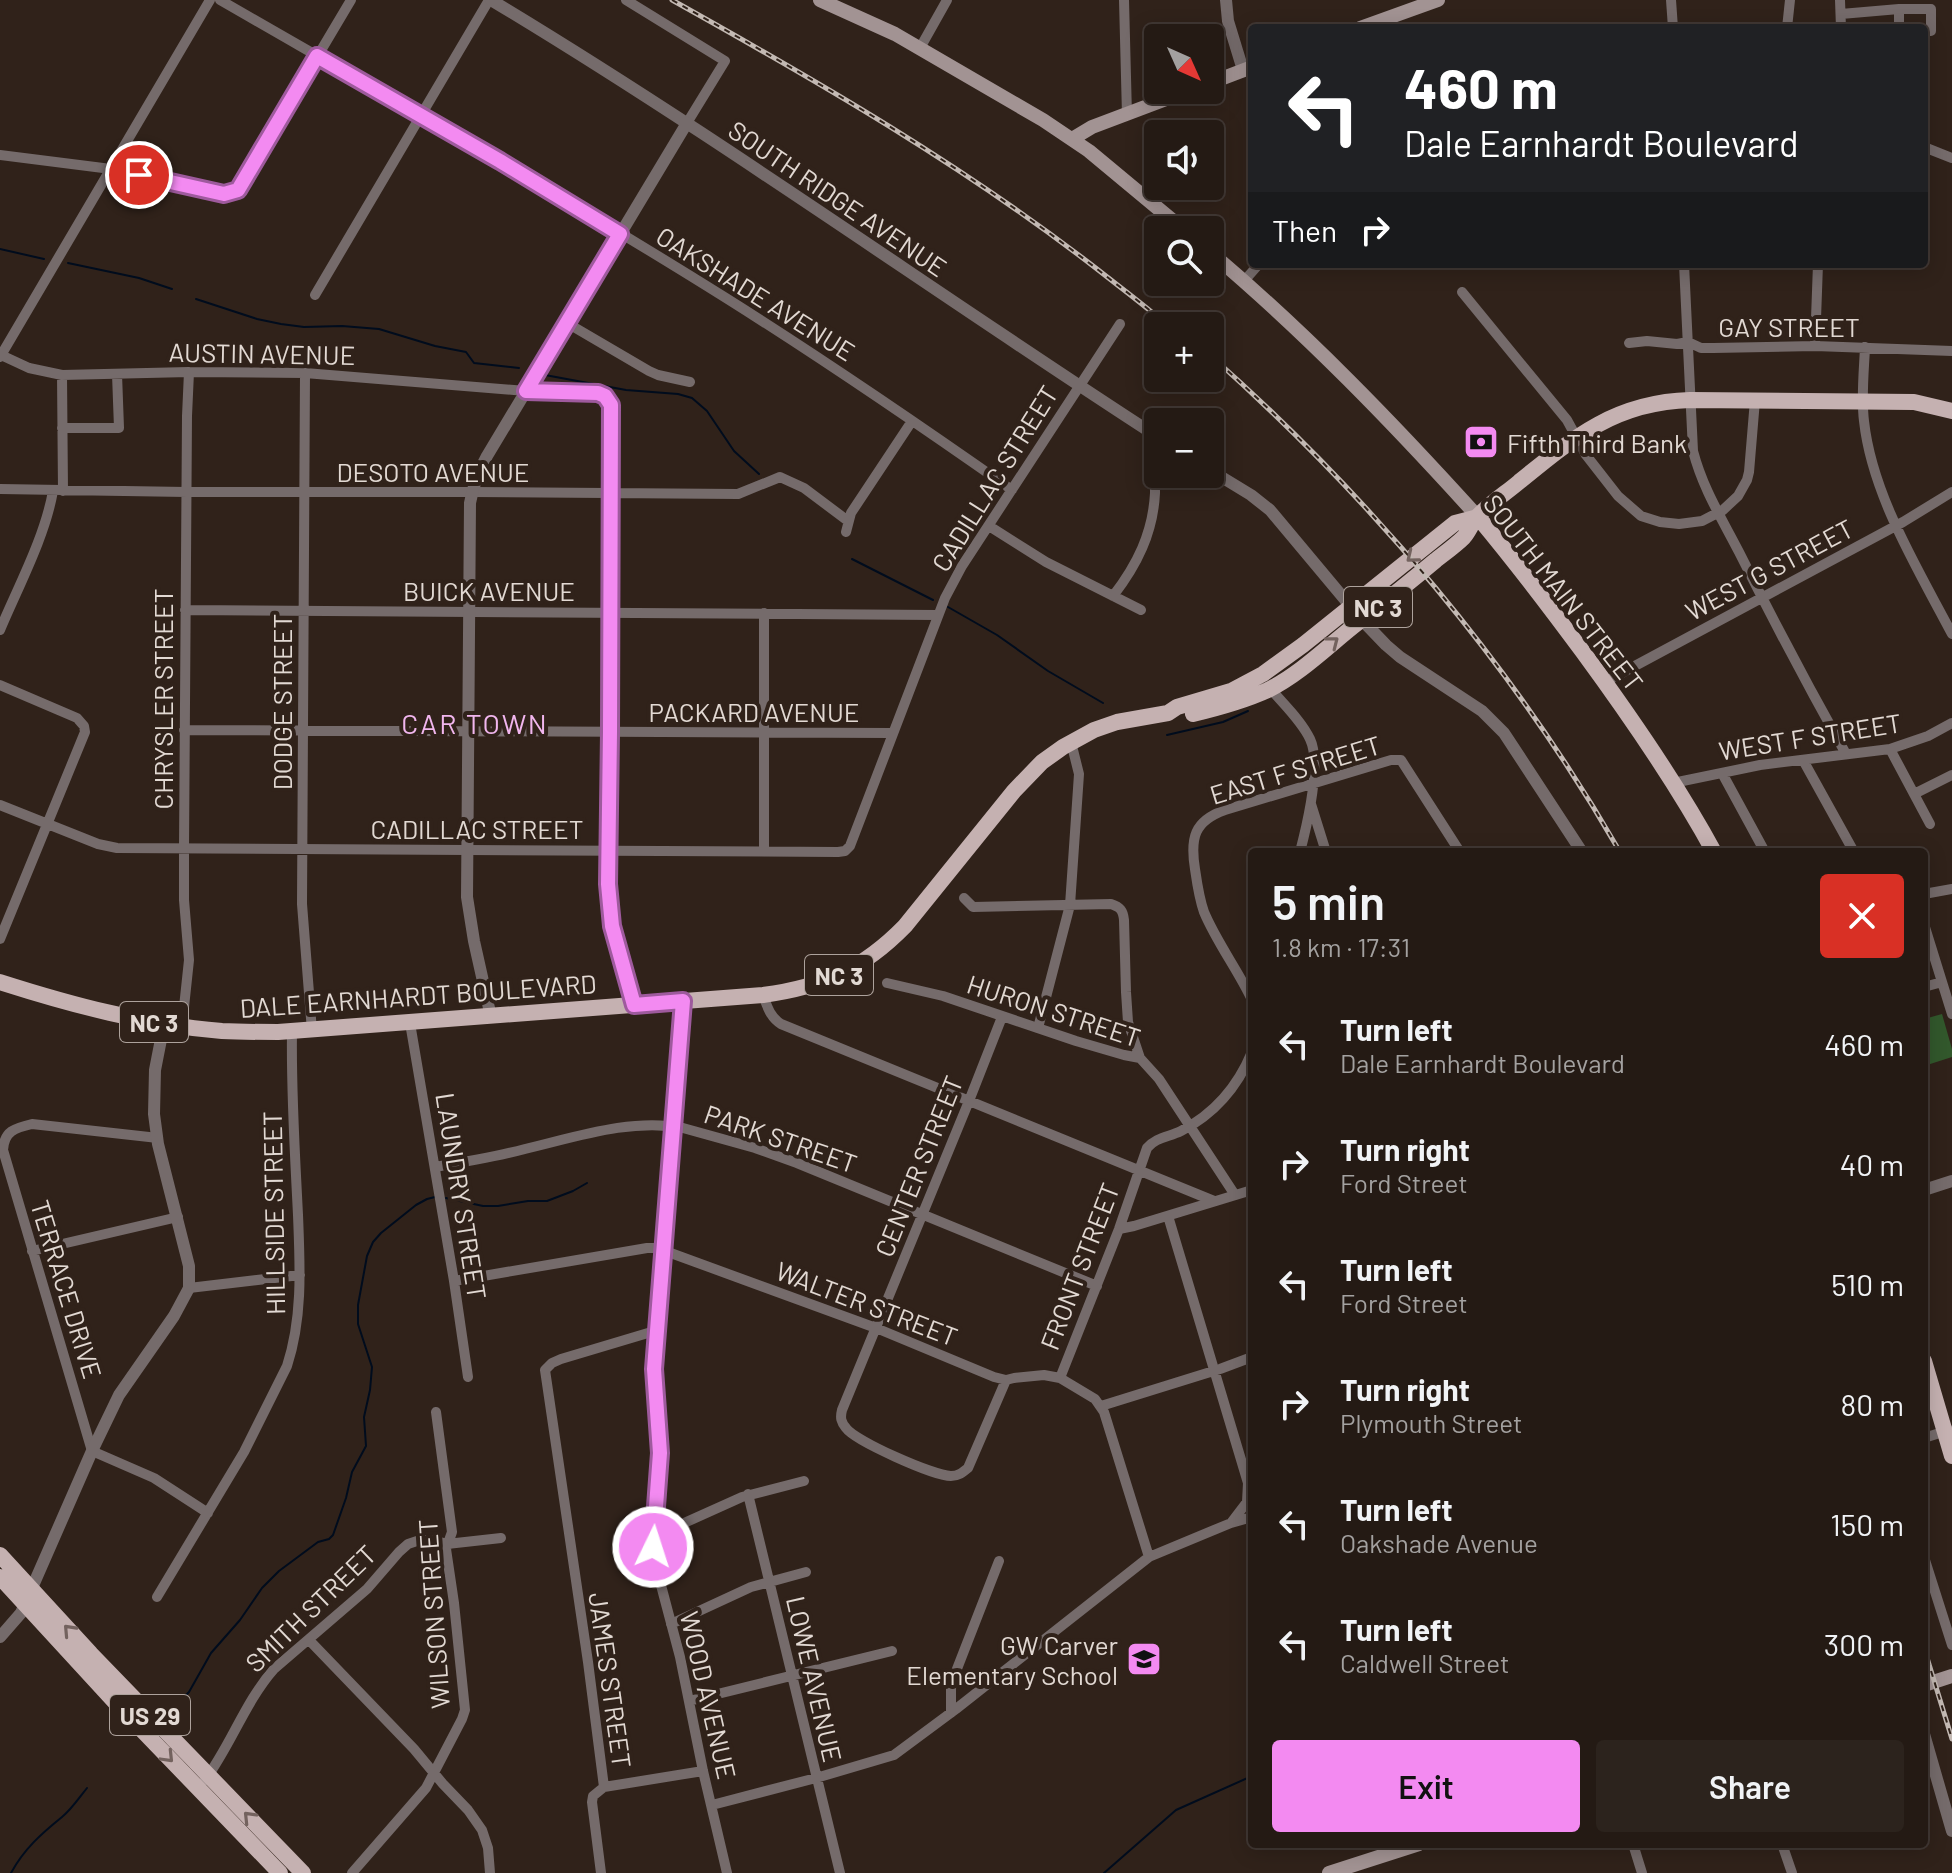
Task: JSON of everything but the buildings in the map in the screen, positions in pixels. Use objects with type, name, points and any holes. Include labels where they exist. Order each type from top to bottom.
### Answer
[{"type":"main road","points":[[820,0],[920,48],[1043,120],[1072,139],[1167,216]]},
{"type":"main road","points":[[1399,21],[1438,0]]},
{"type":"main road","points":[[1224,78],[1248,69]]},
{"type":"main road","points":[[1072,139],[1092,127],[1155,104]]},
{"type":"main road","name":"SOUTH MAIN STREET","points":[[1224,264],[1324,354],[1478,517],[1605,682],[1647,742],[1712,848]]},
{"type":"main road","name":"DALE EARNHARDT BOULEVARD","points":[[0,982],[82,1006],[164,1024],[222,1031],[292,1032],[763,995],[826,981],[882,948],[905,926],[1042,762],[1094,730],[1117,722],[1168,713],[1177,707],[1239,687],[1263,674],[1465,536],[1478,517],[1594,425],[1645,405],[1690,400],[1914,402],[1952,411]]},
{"type":"main road","name":"DALE EARNHARDT BOULEVARD","points":[[1168,713],[1179,717],[1218,708],[1270,688],[1293,674],[1356,613]]},
{"type":"main road","points":[[1270,688],[1271,679],[1303,645]]},
{"type":"main road","points":[[1928,1372],[1948,1430],[1952,1456]]},
{"type":"main road","name":"US 29","points":[[0,1555],[28,1597],[204,1782],[280,1873]]},
{"type":"main road","name":"US 29","points":[[0,1577],[28,1597]]},
{"type":"main road","points":[[1928,1684],[1952,1676]]},
{"type":"main road","name":"US 29","points":[[204,1782],[303,1873]]},
{"type":"main road","points":[[1329,1873],[1407,1848]]},
{"type":"street","points":[[1,356],[210,0]]},
{"type":"street","name":"OAKSHADE AVENUE","points":[[220,0],[724,297],[1012,490]]},
{"type":"street","points":[[0,155],[111,169],[224,194],[238,190],[351,0]]},
{"type":"street","points":[[315,295],[490,0]]},
{"type":"street","name":"SOUTH RIDGE AVENUE","points":[[490,0],[687,123],[1144,428]]},
{"type":"street","points":[[491,1017],[467,897],[468,612],[472,492],[478,472],[725,61],[626,0]]},
{"type":"street","points":[[920,48],[947,0]]},
{"type":"street","points":[[1124,0],[1127,115]]},
{"type":"street","points":[[1226,0],[1228,21],[1248,69]]},
{"type":"street","points":[[1671,0],[1673,24]]},
{"type":"street","points":[[1787,24],[1790,0]]},
{"type":"street","points":[[1840,0],[1841,24]]},
{"type":"street","points":[[1899,9],[1899,24]]},
{"type":"street","points":[[1841,14],[1931,9],[1931,31],[1928,31]]},
{"type":"street","points":[[1928,149],[1952,158]]},
{"type":"street","points":[[1244,281],[1255,268]]},
{"type":"street","points":[[1684,268],[1693,451],[1699,473],[1761,598],[1846,754]]},
{"type":"street","points":[[1815,346],[1818,268]]},
{"type":"street","points":[[1462,292],[1567,420],[1586,455],[1618,496],[1641,516],[1679,524],[1702,521],[1738,496],[1747,480],[1755,400]]},
{"type":"street","points":[[567,323],[649,371],[690,382]]},
{"type":"street","name":"CADILLAC STREET","points":[[0,805],[108,847],[845,851],[850,846],[937,615],[962,566],[1120,324]]},
{"type":"street","name":"GAY STREET","points":[[1629,343],[1688,342],[1701,348],[1815,346],[1952,351]]},
{"type":"street","points":[[1865,347],[1864,421],[1877,478],[1952,634]]},
{"type":"street","name":"AUSTIN AVENUE","points":[[1,356],[29,368],[62,375],[305,373],[526,391],[598,393],[609,400],[612,412],[611,494]]},
{"type":"street","name":"CHRYSLER STREET","points":[[182,1026],[189,960],[184,900],[184,730],[189,372]]},
{"type":"street","name":"DODGE STREET","points":[[305,373],[302,904],[312,1031]]},
{"type":"street","points":[[62,428],[119,428],[117,374]]},
{"type":"street","points":[[0,630],[58,491],[62,375]]},
{"type":"street","name":"DESOTO AVENUE","points":[[0,489],[738,494],[780,477],[804,488],[847,526],[851,513],[912,421]]},
{"type":"street","points":[[1224,479],[1270,510],[1356,613],[1400,657],[1482,711],[1504,733],[1579,848]]},
{"type":"street","points":[[1113,596],[1137,563],[1149,531],[1155,488]]},
{"type":"street","name":"WEST G STREET","points":[[1605,682],[1897,525],[1952,492]]},
{"type":"street","points":[[611,494],[608,884],[612,926],[634,1005]]},
{"type":"street","points":[[989,526],[1046,562],[1141,610]]},
{"type":"street","name":"BUICK AVENUE","points":[[185,610],[937,615]]},
{"type":"street","points":[[764,613],[764,851]]},
{"type":"street","points":[[0,685],[77,718],[85,732],[0,939]]},
{"type":"street","points":[[1270,688],[1311,742],[1315,765],[1301,848]]},
{"type":"street","name":"WEST F STREET","points":[[1673,783],[1803,760],[1890,749],[1928,736],[1952,723]]},
{"type":"street","name":"PACKARD AVENUE","points":[[184,730],[892,733]]},
{"type":"street","points":[[1038,1028],[1070,905],[1079,774],[1071,742]]},
{"type":"street","points":[[1890,749],[1930,824]]},
{"type":"street","name":"EAST F STREET","points":[[1248,992],[1213,931],[1198,889],[1193,848],[1197,831],[1203,821],[1213,814],[1391,760],[1401,760],[1457,848]]},
{"type":"street","points":[[1803,760],[1852,848]]},
{"type":"street","points":[[1722,773],[1763,848]]},
{"type":"street","points":[[1914,794],[1952,775]]},
{"type":"street","points":[[1311,801],[1325,848]]},
{"type":"street","points":[[1928,893],[1952,889]]},
{"type":"street","points":[[964,898],[973,907],[1118,906],[1123,912],[1128,1022],[1140,1058]]},
{"type":"street","points":[[1928,937],[1952,1014]]},
{"type":"street","points":[[1928,986],[1942,982]]},
{"type":"street","name":"HURON STREET","points":[[887,983],[943,996],[1100,1048],[1140,1058],[1159,1079],[1235,1195]]},
{"type":"street","points":[[763,995],[769,1012],[781,1024],[1214,1201]]},
{"type":"street","name":"WOOD AVENUE","points":[[683,1001],[654,1369],[660,1453],[653,1537],[654,1565],[680,1657],[727,1873]]},
{"type":"street","name":"CENTER STREET","points":[[1002,1017],[840,1417],[854,1436],[890,1454],[953,1477],[968,1468],[973,1459],[1006,1380]]},
{"type":"street","name":"LAUNDRY STREET","points":[[410,1023],[468,1377]]},
{"type":"street","points":[[0,1637],[13,1624],[28,1597],[119,1395],[174,1316],[189,1288],[189,1266],[158,1138],[155,1070],[164,1024]]},
{"type":"street","name":"HILLSIDE STREET","points":[[157,1597],[244,1452],[287,1366],[296,1330],[300,1275],[292,1032]]},
{"type":"street","name":"FRONT STREET","points":[[1060,1378],[1119,1229],[1147,1148],[1153,1141],[1190,1126],[1205,1116],[1227,1095],[1248,1060]]},
{"type":"street","name":"TERRACE DRIVE","points":[[92,1451],[2,1138],[20,1127],[39,1124],[158,1138]]},
{"type":"street","name":"PARK STREET","points":[[435,1167],[489,1158],[599,1131],[673,1126],[797,1163],[1097,1286]]},
{"type":"street","points":[[1928,1189],[1952,1181]]},
{"type":"street","points":[[1119,1229],[1248,1191]]},
{"type":"street","points":[[1168,1216],[1248,1483],[1247,1502],[1231,1523]]},
{"type":"street","points":[[32,1251],[178,1217]]},
{"type":"street","name":"WALTER STREET","points":[[454,1281],[647,1248],[662,1250],[876,1328],[994,1377],[1006,1380],[1044,1375],[1060,1378]]},
{"type":"street","points":[[189,1288],[300,1275]]},
{"type":"street","name":"JAMES STREET","points":[[601,1873],[592,1807],[593,1796],[604,1787],[545,1370],[561,1359],[658,1330]]},
{"type":"street","points":[[1101,1406],[1248,1358]]},
{"type":"street","points":[[1060,1378],[1101,1406],[1149,1557]]},
{"type":"street","name":"WILSON STREET","points":[[352,1873],[420,1795],[462,1719],[465,1704],[446,1549],[452,1532],[436,1412]]},
{"type":"street","points":[[1928,1437],[1948,1430]]},
{"type":"street","points":[[92,1451],[154,1478],[208,1513]]},
{"type":"street","points":[[653,1537],[748,1494],[804,1481]]},
{"type":"street","name":"LOWE AVENUE","points":[[748,1494],[840,1873]]},
{"type":"street","points":[[712,1805],[894,1755],[1149,1557],[1248,1518]]},
{"type":"street","name":"SMITH STREET","points":[[204,1782],[216,1767],[265,1679],[367,1589],[408,1544],[420,1540],[447,1544],[501,1538]]},
{"type":"street","points":[[951,1713],[950,1698],[955,1674],[999,1561]]},
{"type":"street","points":[[1928,1570],[1952,1645]]},
{"type":"street","points":[[671,1624],[751,1587],[806,1572]]},
{"type":"street","points":[[309,1640],[468,1810],[482,1830],[488,1848],[490,1873]]},
{"type":"street","points":[[689,1701],[892,1651]]},
{"type":"street","points":[[1928,1748],[1952,1831]]},
{"type":"street","points":[[604,1787],[703,1771]]},
{"type":"street","points":[[1634,1848],[1642,1873]]},
{"type":"street","points":[[1783,1848],[1792,1873]]},
{"type":"green space","points":[[1942,1014],[1952,1057],[1928,1065],[1928,1018]]},
{"type":"waterway","points":[[0,249],[44,259]]},
{"type":"waterway","points":[[68,263],[139,278],[172,289]]},
{"type":"waterway","points":[[196,299],[281,324],[379,329],[466,352],[474,363],[519,368]]},
{"type":"waterway","points":[[545,375],[692,398],[707,411],[734,451],[759,474]]},
{"type":"waterway","points":[[852,559],[933,600]]},
{"type":"waterway","points":[[948,607],[1103,703]]},
{"type":"waterway","points":[[1167,735],[1223,722],[1248,711]]},
{"type":"waterway","points":[[446,1198],[483,1206],[547,1201],[587,1183]]},
{"type":"waterway","points":[[165,1716],[189,1692],[211,1653],[240,1620],[262,1588],[279,1571],[318,1542],[333,1535],[352,1472],[366,1446],[364,1417],[372,1367],[358,1324],[358,1305],[367,1256],[381,1233],[416,1205],[435,1197]]},
{"type":"waterway","points":[[1104,1873],[1176,1810],[1248,1778]]},
{"type":"waterway","points":[[11,1873],[27,1849],[69,1811],[87,1788]]},
{"type":"railway","points":[[672,0],[782,62],[943,160],[1047,231],[1151,312]]},
{"type":"railway","points":[[1224,368],[1327,467],[1435,587],[1533,716],[1618,848]]},
{"type":"railway","points":[[1928,1661],[1952,1739]]},
{"type":"place","name":"Fifth Third Bank","points":[[1481,442]]},
{"type":"place","name":"GW Carver Elementary School","points":[[1144,1659]]},
{"type":"district","name":"CAR TOWN","points":[[475,723]]},
{"type":"route","points":[[139,175],[224,194],[238,190],[317,56],[620,234],[526,391],[598,393],[605,396],[611,405],[610,914],[634,1005],[683,1001],[654,1369],[660,1453],[653,1547]]}]
